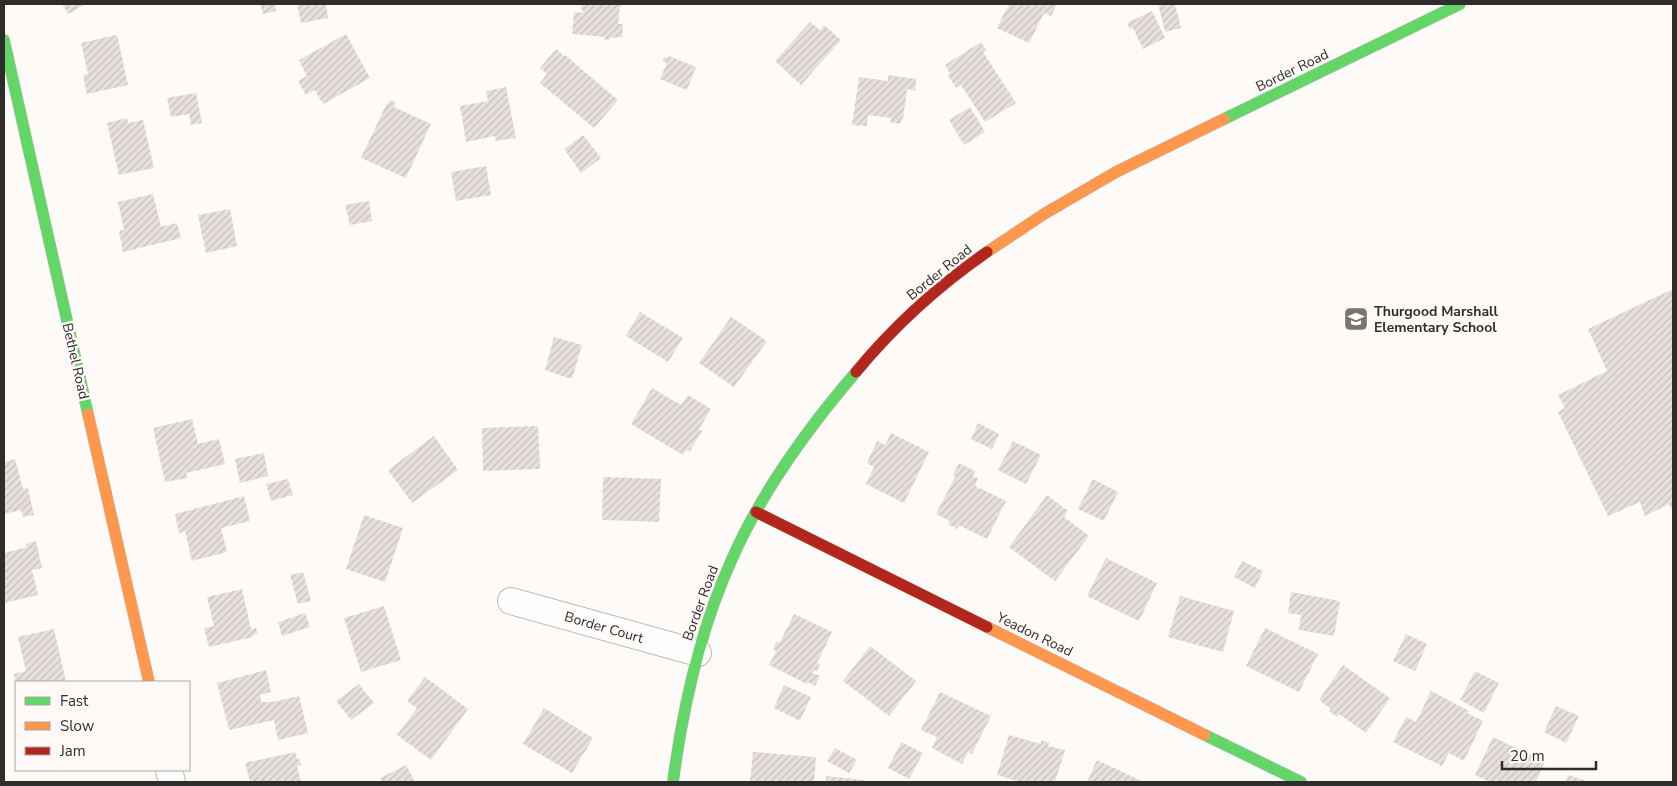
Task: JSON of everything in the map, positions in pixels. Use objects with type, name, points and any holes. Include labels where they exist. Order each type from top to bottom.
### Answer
[{"type":"street","name":"Border Road","points":[[673,782],[684,707],[698,654],[707,621],[733,556],[756,512],[797,447],[852,375],[888,336],[931,295],[976,260],[1058,206],[1116,172],[1443,7]]},
{"type":"street","name":"Bethel Road","points":[[4,40],[149,681]]},
{"type":"street","name":"Yeadon Road","points":[[756,512],[1301,782]]},
{"type":"street","name":"Border Court","points":[[511,601],[698,654]]},
{"type":"building","points":[[62,4],[86,4],[68,14]]},
{"type":"building","points":[[260,4],[275,4],[276,11],[263,14]]},
{"type":"building","points":[[297,4],[326,4],[328,18],[301,23]]},
{"type":"building","points":[[581,4],[622,4],[618,24],[623,24],[622,37],[609,38],[609,40],[604,39],[605,37],[572,34],[574,12],[583,13]]},
{"type":"building","points":[[1009,4],[1057,4],[1051,16],[1044,13],[1029,43],[997,28]]},
{"type":"building","points":[[1158,4],[1175,4],[1181,28],[1165,32]]},
{"type":"building","points":[[1152,11],[1165,38],[1143,49],[1133,28],[1130,29],[1127,23]]},
{"type":"building","points":[[810,22],[820,30],[824,25],[841,40],[801,85],[775,61]]},
{"type":"building","points":[[346,34],[370,78],[323,104],[315,90],[306,95],[298,81],[307,76],[299,60]]},
{"type":"building","points":[[117,35],[128,85],[87,94],[83,75],[88,74],[81,43]]},
{"type":"building","points":[[981,42],[986,50],[983,52],[1016,103],[985,122],[961,85],[956,88],[948,75],[950,73],[945,65]]},
{"type":"building","points":[[556,49],[618,100],[594,128],[540,83],[547,74],[540,68]]},
{"type":"building","points":[[669,56],[696,67],[687,90],[660,79],[667,63],[662,61],[664,57],[668,58]]},
{"type":"building","points":[[888,75],[916,79],[915,91],[907,89],[901,124],[890,122],[891,118],[868,115],[867,126],[852,125],[859,77],[888,81]]},
{"type":"building","points":[[506,87],[516,138],[495,141],[495,136],[466,142],[460,106],[488,101],[486,91]]},
{"type":"building","points":[[196,93],[202,123],[191,125],[189,114],[171,117],[167,98]]},
{"type":"building","points":[[390,100],[396,103],[394,107],[431,124],[406,178],[361,158]]},
{"type":"building","points":[[970,107],[985,132],[964,145],[949,120]]},
{"type":"building","points":[[127,118],[128,123],[143,120],[154,168],[119,175],[107,123]]},
{"type":"building","points":[[583,135],[601,158],[581,173],[564,149]]},
{"type":"building","points":[[486,166],[491,195],[456,201],[451,172]]},
{"type":"building","points":[[153,194],[161,227],[177,223],[181,238],[123,252],[119,231],[124,230],[118,202]]},
{"type":"building","points":[[369,201],[372,221],[350,225],[345,205]]},
{"type":"building","points":[[230,209],[237,246],[206,253],[198,215]]},
{"type":"building","points":[[1673,289],[1673,512],[1669,504],[1645,516],[1640,502],[1608,516],[1558,412],[1565,408],[1558,395],[1607,371],[1588,329]]},
{"type":"building","points":[[640,312],[683,338],[668,362],[626,336]]},
{"type":"building","points":[[731,317],[767,341],[734,387],[699,363]]},
{"type":"building","points":[[554,337],[582,345],[572,379],[545,370]]},
{"type":"building","points":[[652,388],[681,405],[688,395],[711,409],[699,429],[702,431],[690,451],[687,450],[683,455],[631,424]]},
{"type":"building","points":[[192,419],[198,444],[219,439],[225,464],[186,473],[187,478],[165,482],[153,428]]},
{"type":"building","points":[[978,423],[999,434],[992,449],[971,439]]},
{"type":"building","points":[[538,426],[540,469],[483,471],[482,428]]},
{"type":"building","points":[[891,433],[929,452],[904,503],[866,484],[874,467],[867,463],[877,441],[885,445]]},
{"type":"building","points":[[434,436],[458,470],[412,503],[388,470]]},
{"type":"building","points":[[1013,441],[1041,455],[1026,484],[998,470]]},
{"type":"building","points":[[264,453],[268,476],[240,483],[235,459]]},
{"type":"building","points":[[15,459],[23,489],[28,488],[34,515],[23,517],[21,510],[4,514],[4,462]]},
{"type":"building","points":[[959,463],[975,471],[973,476],[978,478],[975,486],[1006,501],[987,539],[959,525],[957,529],[948,524],[950,521],[936,514],[955,477],[953,475]]},
{"type":"building","points":[[603,477],[661,479],[659,522],[602,520]]},
{"type":"building","points":[[288,479],[293,495],[271,501],[266,484]]},
{"type":"building","points":[[1093,479],[1118,492],[1104,521],[1078,509]]},
{"type":"building","points":[[1047,495],[1068,511],[1064,517],[1089,536],[1055,581],[1009,547]]},
{"type":"building","points":[[244,496],[250,521],[221,528],[227,552],[192,561],[185,531],[179,533],[175,514]]},
{"type":"building","points":[[364,515],[403,528],[385,582],[346,569]]},
{"type":"building","points":[[36,541],[42,568],[32,570],[38,595],[4,603],[4,553],[27,547],[26,544]]},
{"type":"building","points":[[1106,558],[1157,583],[1139,621],[1087,596]]},
{"type":"building","points":[[1242,561],[1263,571],[1255,588],[1234,577]]},
{"type":"building","points":[[303,572],[311,601],[298,604],[290,575]]},
{"type":"building","points":[[242,589],[251,629],[256,628],[258,634],[253,635],[253,637],[209,647],[204,628],[214,626],[207,597]]},
{"type":"building","points":[[1291,592],[1340,601],[1334,636],[1299,630],[1301,615],[1288,613]]},
{"type":"building","points":[[1180,596],[1234,611],[1223,652],[1168,637]]},
{"type":"building","points":[[384,606],[401,660],[361,672],[344,618]]},
{"type":"building","points":[[305,613],[310,627],[282,636],[278,622]]},
{"type":"building","points":[[794,614],[832,632],[817,663],[820,664],[817,671],[814,670],[812,673],[820,676],[815,686],[808,682],[807,684],[769,665],[776,651],[773,649],[777,641],[780,642]]},
{"type":"building","points":[[1265,628],[1318,654],[1299,692],[1246,666]]},
{"type":"building","points":[[54,629],[66,681],[16,681],[14,674],[26,671],[18,637]]},
{"type":"building","points":[[1406,634],[1427,644],[1415,671],[1393,661]]},
{"type":"building","points":[[870,646],[916,681],[889,716],[843,681]]},
{"type":"building","points":[[1343,665],[1390,698],[1366,733],[1339,714],[1337,717],[1329,711],[1331,709],[1319,700]]},
{"type":"building","points":[[266,670],[271,692],[260,695],[261,702],[272,702],[299,696],[308,733],[278,740],[274,720],[229,730],[217,683]]},
{"type":"building","points":[[1475,671],[1499,683],[1484,713],[1460,700]]},
{"type":"building","points":[[425,677],[468,709],[431,760],[397,735],[417,708],[407,701]]},
{"type":"building","points":[[359,684],[374,703],[351,720],[336,701]]},
{"type":"building","points":[[784,685],[811,697],[800,721],[774,708]]},
{"type":"building","points":[[1431,691],[1469,711],[1467,713],[1483,721],[1464,761],[1449,753],[1442,766],[1393,742],[1406,717],[1416,722]]},
{"type":"building","points":[[940,692],[991,716],[972,754],[968,752],[962,764],[932,748],[937,737],[921,730]]},
{"type":"building","points":[[1556,706],[1579,716],[1566,743],[1544,732]]},
{"type":"building","points":[[544,708],[593,738],[572,773],[523,744]]},
{"type":"building","points":[[1009,735],[1041,744],[1041,740],[1049,743],[1048,746],[1065,750],[1055,782],[1021,782],[997,775]]},
{"type":"building","points":[[1493,737],[1545,762],[1536,782],[1490,782],[1475,775]]},
{"type":"building","points":[[901,742],[923,753],[909,779],[888,768]]},
{"type":"building","points":[[835,748],[857,760],[849,773],[827,761]]},
{"type":"building","points":[[295,752],[301,765],[297,766],[301,782],[250,782],[245,763]]},
{"type":"building","points":[[753,752],[816,757],[814,782],[750,782]]},
{"type":"building","points":[[1097,760],[1144,782],[1087,782]]},
{"type":"building","points":[[406,765],[415,782],[382,782],[380,778]]},
{"type":"building","points":[[1568,775],[1590,782],[1566,782]]},
{"type":"building","points":[[826,776],[864,780],[864,782],[826,782]]},
{"type":"traffic: fast","points":[[1224,119],[1460,4]]},
{"type":"traffic: fast","points":[[4,40],[88,414]]},
{"type":"traffic: fast","points":[[673,782],[694,668],[711,613],[732,559],[757,509],[787,461],[856,372]]},
{"type":"traffic: fast","points":[[1205,735],[1301,782]]},
{"type":"traffic: slow","points":[[987,252],[1044,214],[1116,172],[1224,119]]},
{"type":"traffic: slow","points":[[88,414],[149,681]]},
{"type":"traffic: slow","points":[[987,627],[1205,735]]},
{"type":"traffic: jam","points":[[856,372],[917,308],[987,252]]},
{"type":"traffic: jam","points":[[756,512],[987,627]]},
{"type":"place","name":"Thurgood Marshall Elementary School","points":[[1356,319]]}]
